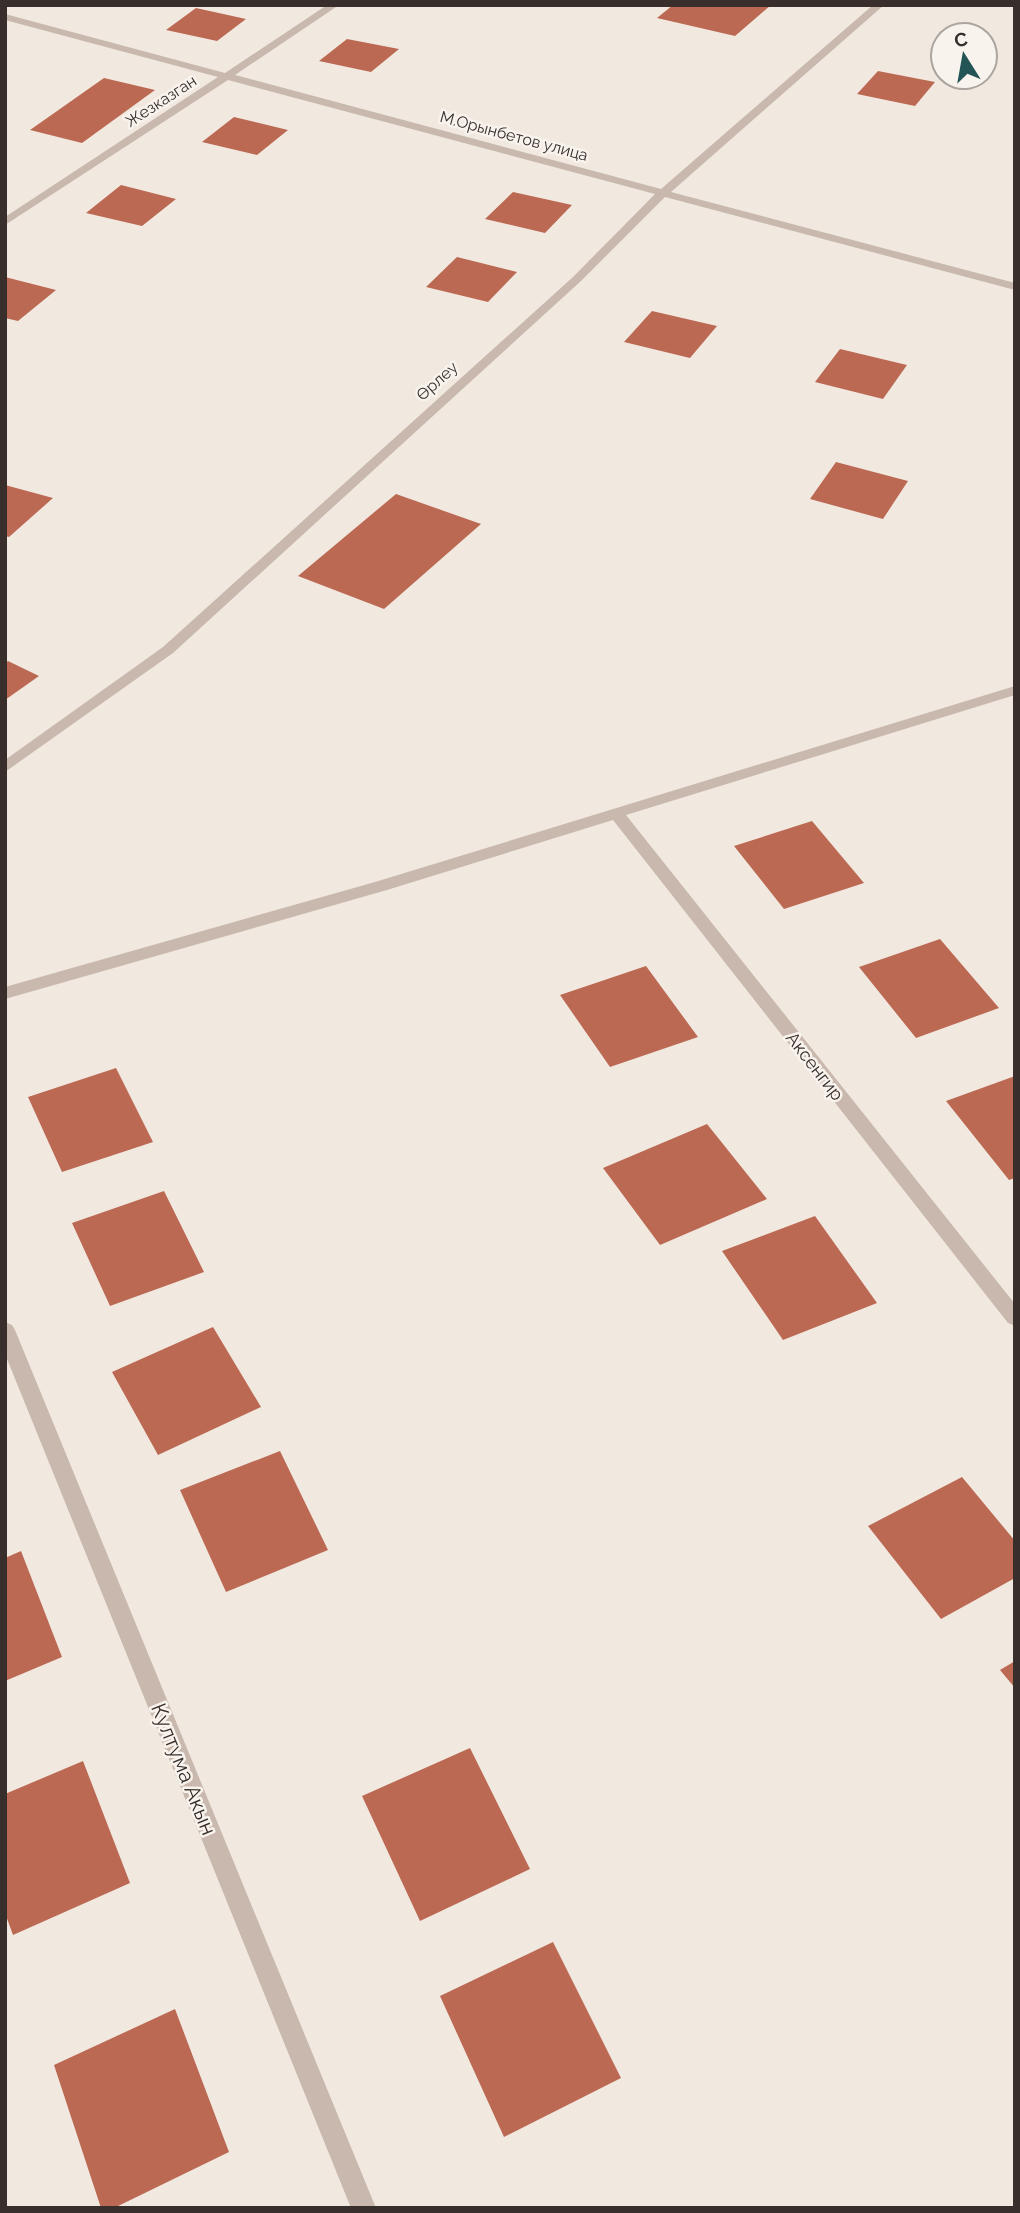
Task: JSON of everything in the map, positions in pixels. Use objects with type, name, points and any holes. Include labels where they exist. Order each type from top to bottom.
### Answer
[{"type":"street","name":"Жезказган","points":[[5,222],[334,5]]},
{"type":"street","name":"Өрлеу","points":[[5,767],[168,650],[577,279],[663,193],[879,5]]},
{"type":"street","name":"М.Орынбетов улица","points":[[5,17],[1015,287]]},
{"type":"street","points":[[5,993],[381,886],[1015,690]]},
{"type":"street","name":"Аксенгир","points":[[616,813],[1015,1318]]},
{"type":"street","name":"Култума Акын","points":[[5,1330],[364,2208]]},
{"type":"building","points":[[673,5],[771,5],[735,36],[657,18]]},
{"type":"building","points":[[196,8],[246,19],[217,41],[166,30]]},
{"type":"building","points":[[347,39],[399,49],[371,72],[319,61]]},
{"type":"building","points":[[878,71],[929,81],[929,89],[915,106],[857,94]]},
{"type":"building","points":[[104,78],[155,90],[82,143],[30,130]]},
{"type":"building","points":[[234,117],[288,130],[257,155],[202,142]]},
{"type":"building","points":[[121,185],[176,199],[142,226],[86,213]]},
{"type":"building","points":[[513,192],[572,205],[545,233],[485,219]]},
{"type":"building","points":[[457,257],[517,272],[488,302],[426,287]]},
{"type":"building","points":[[5,277],[56,290],[18,321],[5,318]]},
{"type":"building","points":[[652,311],[717,326],[690,358],[624,342]]},
{"type":"building","points":[[840,349],[907,365],[883,399],[815,382]]},
{"type":"building","points":[[836,462],[908,481],[883,519],[810,499]]},
{"type":"building","points":[[5,485],[53,498],[9,537],[5,536]]},
{"type":"building","points":[[396,494],[481,524],[384,609],[298,576]]},
{"type":"building","points":[[8,661],[39,676],[5,700],[5,664]]},
{"type":"building","points":[[812,821],[864,883],[784,909],[734,846]]},
{"type":"building","points":[[940,939],[999,1008],[916,1038],[859,967]]},
{"type":"building","points":[[646,966],[698,1037],[610,1067],[560,995]]},
{"type":"building","points":[[116,1068],[153,1142],[62,1172],[28,1097]]},
{"type":"building","points":[[1015,1076],[1015,1178],[1009,1180],[946,1101]]},
{"type":"building","points":[[707,1124],[767,1199],[660,1245],[603,1168]]},
{"type":"building","points":[[164,1191],[204,1272],[110,1306],[72,1223]]},
{"type":"building","points":[[815,1216],[877,1303],[783,1340],[722,1251]]},
{"type":"building","points":[[213,1327],[261,1407],[158,1455],[112,1372]]},
{"type":"building","points":[[280,1451],[328,1550],[226,1592],[180,1490]]},
{"type":"building","points":[[962,1477],[1015,1541],[1015,1578],[941,1619],[868,1526]]},
{"type":"building","points":[[21,1551],[62,1657],[5,1681],[5,1558]]},
{"type":"building","points":[[1015,1661],[1015,1688],[1000,1670]]},
{"type":"building","points":[[470,1748],[530,1869],[420,1921],[362,1796]]},
{"type":"building","points":[[83,1761],[130,1883],[13,1935],[5,1913],[5,1794]]},
{"type":"building","points":[[553,1942],[621,2078],[504,2137],[440,1996]]},
{"type":"building","points":[[175,2009],[229,2152],[114,2208],[101,2208],[54,2065]]}]
